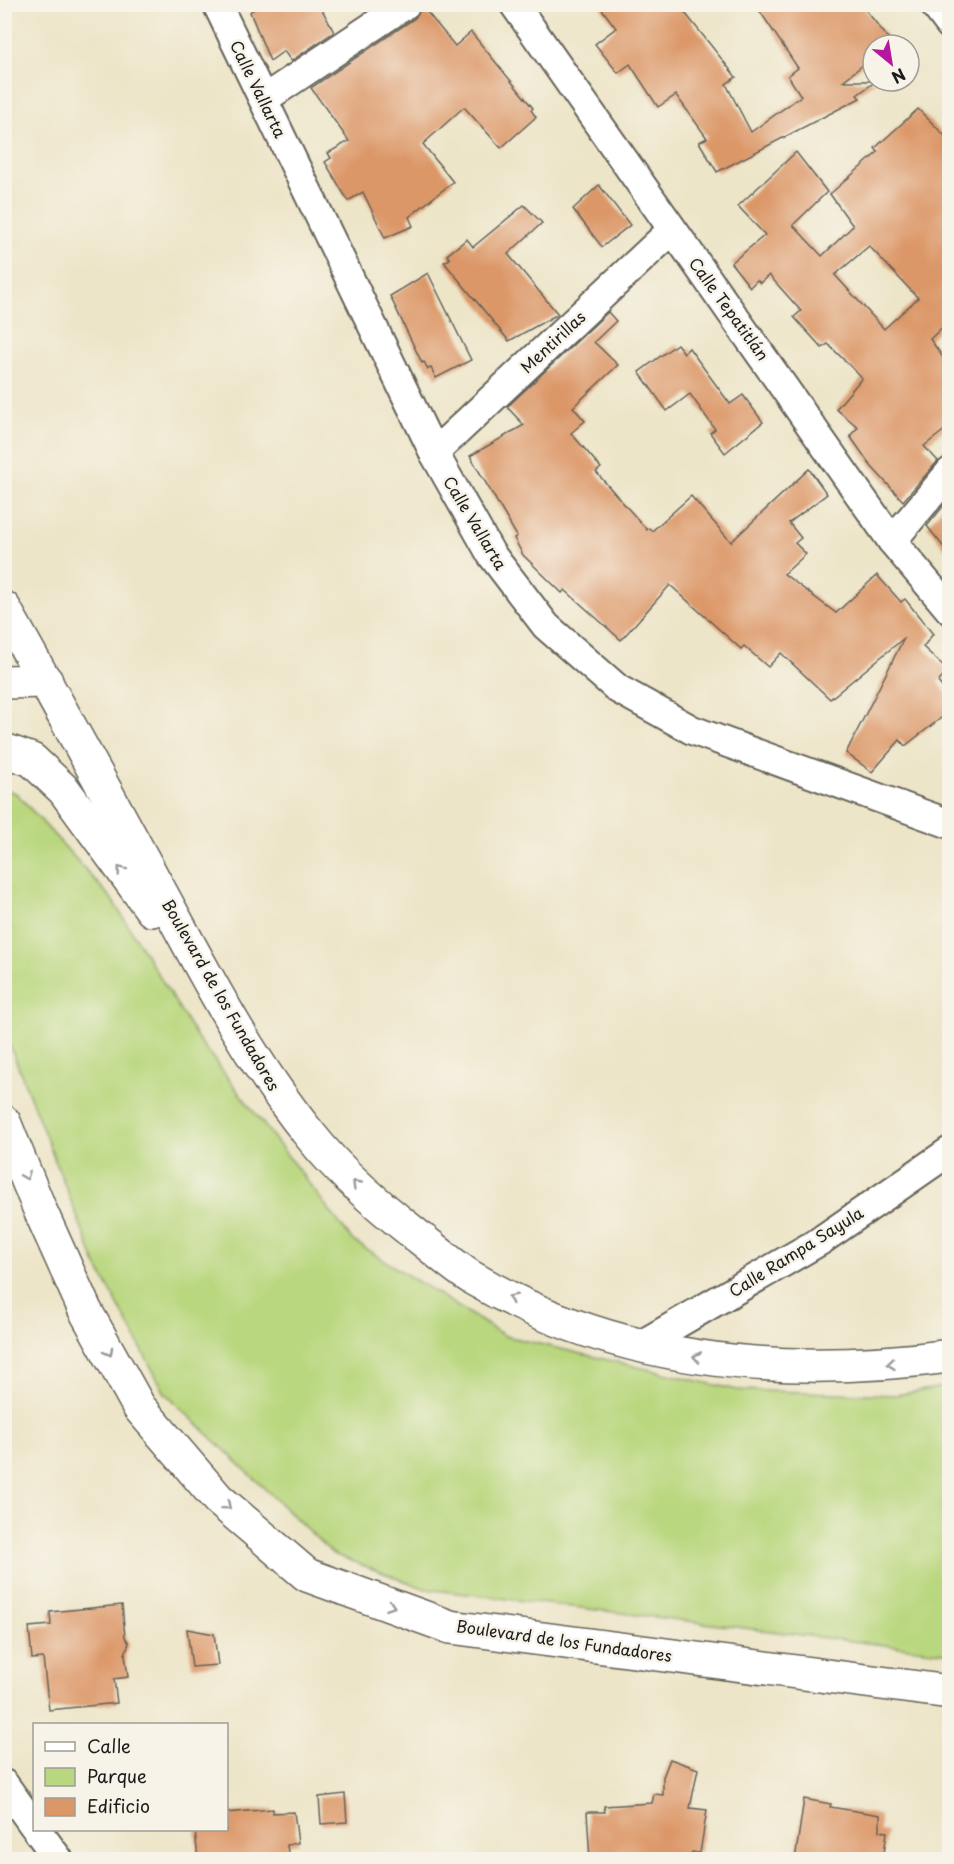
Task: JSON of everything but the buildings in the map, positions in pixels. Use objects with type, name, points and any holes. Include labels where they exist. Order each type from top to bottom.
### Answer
[{"type":"main road","name":"Boulevard de los Fundadores","points":[[4,608],[189,944],[272,1085],[312,1138],[373,1202],[473,1279],[562,1322],[639,1346],[723,1362],[800,1366],[887,1365],[950,1356]]},
{"type":"main road","points":[[4,682],[46,681]]},
{"type":"main road","points":[[4,750],[32,760],[64,790],[155,913],[189,944]]},
{"type":"main road","name":"Boulevard de los Fundadores","points":[[4,1122],[85,1310],[139,1407],[218,1499],[307,1575],[450,1626],[950,1692]]},
{"type":"street","name":"Calle Vallarta","points":[[218,4],[434,453],[491,554],[546,626],[618,689],[692,730],[950,824]]},
{"type":"street","points":[[264,99],[406,4]]},
{"type":"street","name":"Calle Tepatitlán","points":[[514,4],[892,540],[950,610]]},
{"type":"street","points":[[934,4],[950,25]]},
{"type":"street","name":"Mentirillas","points":[[434,453],[672,230]]},
{"type":"street","points":[[892,540],[950,472]]},
{"type":"street","name":"Calle Rampa Sayula","points":[[639,1346],[820,1241],[950,1151]]},
{"type":"street","points":[[4,1784],[33,1825]]},
{"type":"street","points":[[38,1831],[59,1860]]},
{"type":"green space","points":[[5,789],[17,794],[111,898],[198,1039],[353,1241],[505,1336],[737,1390],[896,1395],[949,1386],[949,1653],[426,1589],[333,1554],[165,1393],[95,1262],[5,1033]]}]
